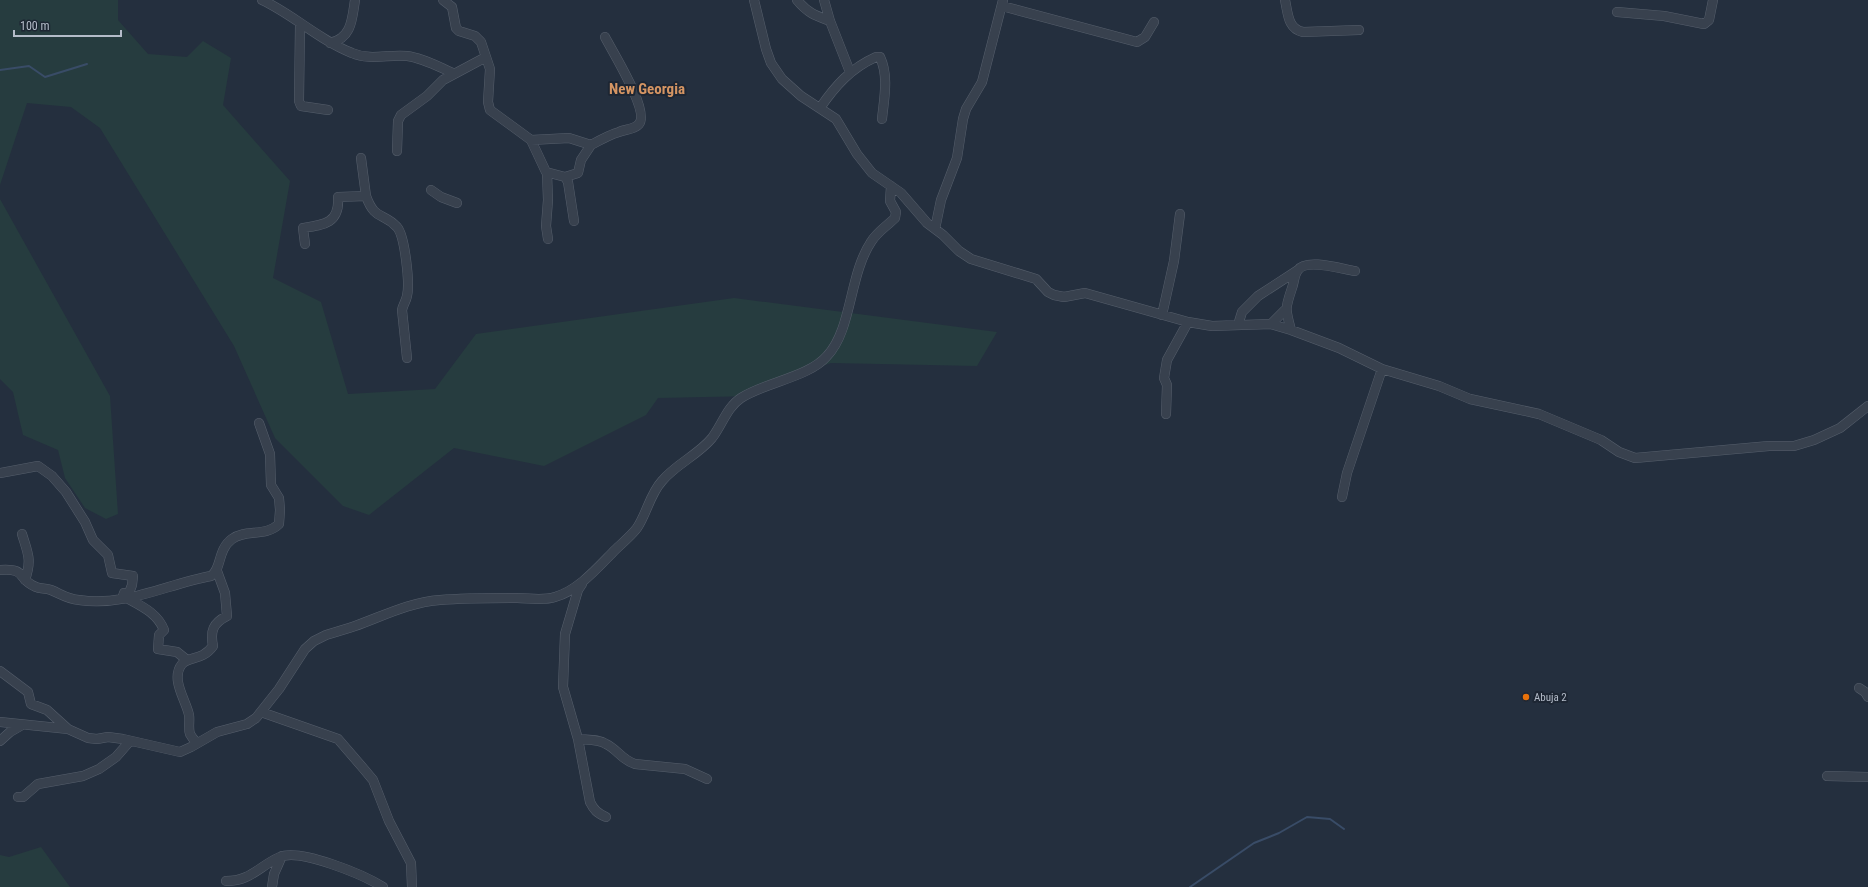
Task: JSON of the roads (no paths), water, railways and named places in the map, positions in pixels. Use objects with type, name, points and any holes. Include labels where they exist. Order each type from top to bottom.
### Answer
[{"type":"street","points":[[262,0],[274,6],[330,43],[352,53],[366,57],[414,57],[453,73]]},
{"type":"street","points":[[330,43],[338,41],[348,31],[354,0]]},
{"type":"street","points":[[443,0],[452,7],[456,28],[459,31],[475,36],[481,42],[490,69],[488,102],[490,110],[531,140],[548,173],[546,226],[548,239]]},
{"type":"street","points":[[754,0],[766,49],[771,63],[782,79],[801,96],[836,119],[866,166],[877,177],[901,193],[912,204],[924,221],[965,256],[982,263],[1036,279],[1048,292],[1054,295],[1064,296],[1085,293],[1188,322],[1212,326],[1271,324],[1339,348],[1382,369],[1439,386],[1470,399],[1539,414],[1601,440],[1619,452],[1635,458],[1761,446],[1794,446],[1814,440],[1840,428],[1868,406]]},
{"type":"street","points":[[797,0],[802,7],[812,15],[830,21]]},
{"type":"street","points":[[824,0],[830,21],[850,72]]},
{"type":"street","points":[[1285,0],[1291,26],[1297,31],[1359,30]]},
{"type":"street","points":[[1617,12],[1664,16],[1704,24],[1709,20],[1714,0]]},
{"type":"street","points":[[935,229],[941,200],[957,158],[963,119],[968,105],[982,82],[1002,3],[1137,42],[1145,37],[1154,22]]},
{"type":"street","points":[[300,24],[299,101],[301,106],[328,110]]},
{"type":"street","points":[[548,173],[565,177],[578,173],[582,160],[591,145],[614,134],[633,128],[638,125],[640,121],[637,99],[631,84],[605,37]]},
{"type":"street","points":[[397,151],[398,121],[401,116],[453,73],[486,57]]},
{"type":"street","points":[[820,108],[840,81],[850,72],[870,60],[880,57],[885,81],[882,119]]},
{"type":"street","points":[[531,140],[569,138],[591,145]]},
{"type":"street","points":[[361,158],[366,196],[373,212],[396,226],[403,238],[408,292],[402,310],[407,358]]},
{"type":"street","points":[[565,177],[568,182],[574,222]]},
{"type":"street","points":[[0,671],[28,692],[31,704],[47,710],[68,729],[88,738],[97,739],[108,737],[180,752],[217,732],[247,724],[262,712],[305,649],[314,641],[326,635],[402,608],[427,601],[495,598],[544,599],[556,597],[574,588],[636,529],[644,516],[655,491],[663,479],[712,439],[733,405],[752,393],[819,364],[829,355],[842,329],[852,288],[863,256],[871,241],[884,227],[896,218],[896,212],[890,201],[891,186]]},
{"type":"street","points":[[431,190],[441,197],[457,203]]},
{"type":"street","points":[[305,244],[303,228],[323,226],[333,219],[338,210],[338,198],[366,196]]},
{"type":"street","points":[[1162,315],[1174,261],[1180,214]]},
{"type":"street","points":[[1238,325],[1242,312],[1258,296],[1305,265],[1313,264],[1354,272]]},
{"type":"street","points":[[1291,330],[1285,310],[1298,270]]},
{"type":"street","points":[[1271,324],[1285,310]]},
{"type":"street","points":[[1166,414],[1167,386],[1164,378],[1168,360],[1188,322]]},
{"type":"street","points":[[1342,497],[1347,473],[1382,369]]},
{"type":"street","points":[[198,743],[193,739],[189,731],[189,714],[178,680],[180,668],[187,660],[200,658],[213,646],[213,630],[218,620],[227,616],[225,593],[217,571],[221,553],[231,540],[243,534],[268,530],[279,524],[279,498],[271,485],[270,454],[259,423]]},
{"type":"street","points":[[0,474],[38,466],[57,481],[81,515],[93,540],[108,555],[112,573],[133,576],[129,594],[124,593],[123,596],[154,614],[162,624],[164,630],[159,635],[158,649],[177,652],[187,660]]},
{"type":"street","points":[[22,534],[30,554],[29,567],[24,580]]},
{"type":"street","points":[[0,570],[12,569],[20,572],[24,580],[36,588],[50,590],[65,598],[81,601],[112,600],[140,596],[211,576],[217,571]]},
{"type":"street","points":[[586,578],[578,590],[565,634],[563,687],[578,739],[590,802],[593,809],[598,814],[606,817]]},
{"type":"street","points":[[1859,688],[1865,692],[1868,697]]},
{"type":"street","points":[[262,712],[338,739],[364,768],[373,780],[389,822],[410,863],[412,887]]},
{"type":"street","points":[[0,722],[68,729]]},
{"type":"street","points":[[0,741],[10,732],[22,725]]},
{"type":"street","points":[[578,739],[608,744],[628,762],[685,769],[707,779]]},
{"type":"street","points":[[18,797],[23,797],[38,784],[83,776],[99,769],[116,757],[130,741]]},
{"type":"street","points":[[1827,776],[1868,777]]},
{"type":"street","points":[[226,881],[240,880],[248,877],[282,856],[297,854],[323,861],[368,879],[383,887]]},
{"type":"street","points":[[272,887],[274,874],[282,856]]},
{"type":"waterway","points":[[0,70],[29,66],[45,77],[87,64]]},
{"type":"waterway","points":[[1190,887],[1254,843],[1279,833],[1307,817],[1330,819],[1344,829]]},
{"type":"place","name":"Abuja 2","points":[[1526,697]]},
{"type":"district","name":"New Georgia","points":[[647,89]]}]
